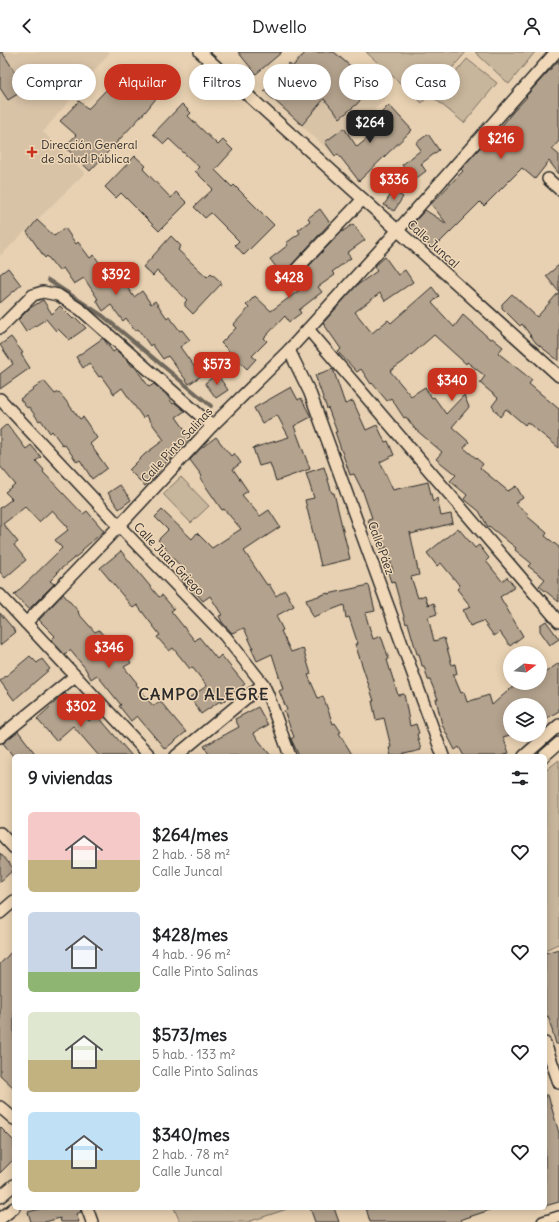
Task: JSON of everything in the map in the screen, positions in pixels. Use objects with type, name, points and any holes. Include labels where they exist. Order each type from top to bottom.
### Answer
[{"type":"street","name":"Calle Juncal","points":[[200,52],[559,376]]},
{"type":"street","name":"Calle Pinto Salinas","points":[[26,623],[212,426],[289,350],[556,52]]},
{"type":"street","points":[[548,179],[559,188]]},
{"type":"street","points":[[290,276],[363,199]]},
{"type":"street","points":[[0,328],[33,295],[43,292],[58,296],[81,310],[212,426]]},
{"type":"street","points":[[308,329],[559,622]]},
{"type":"street","name":"Calle Páez","points":[[289,350],[310,393],[442,754]]},
{"type":"street","name":"Calle Juan Griego","points":[[0,399],[225,636],[263,684],[289,754]]},
{"type":"street","points":[[0,595],[148,754]]},
{"type":"street","points":[[0,737],[75,676]]},
{"type":"street","points":[[178,754],[263,684]]},
{"type":"street","points":[[526,754],[559,725]]},
{"type":"street","points":[[546,754],[559,743]]},
{"type":"street","points":[[0,833],[12,846]]},
{"type":"street","points":[[0,913],[12,903]]},
{"type":"street","points":[[547,1049],[559,1083]]},
{"type":"street","points":[[0,1107],[12,1117]]},
{"type":"street","points":[[0,1197],[12,1187]]},
{"type":"street","points":[[0,1219],[12,1210]]},
{"type":"street","points":[[88,1210],[92,1222]]},
{"type":"street","points":[[543,1222],[559,1217]]},
{"type":"shaded area","name":"Dirección General de Salud Pública","points":[[0,52],[110,52],[96,69],[96,64],[12,64],[12,100],[70,100],[43,132],[85,173],[1,255]]},
{"type":"shaded area","points":[[303,52],[337,52],[350,64],[339,64],[339,100],[384,100],[332,153],[273,100],[331,100],[331,64],[292,64]]},
{"type":"shaded area","points":[[366,52],[466,52],[456,64],[401,64],[401,84],[393,77],[393,64],[379,64]]},
{"type":"shaded area","points":[[475,52],[535,52],[509,84]]},
{"type":"shaded area","points":[[467,59],[497,83],[464,123],[436,100],[460,100],[460,67]]},
{"type":"shaded area","points":[[181,477],[209,506],[191,523],[163,494]]},
{"type":"shaded area","points":[[559,760],[559,945],[558,944],[547,949],[547,769]]},
{"type":"shaded area","points":[[175,1210],[284,1210],[248,1222],[180,1222]]},
{"type":"building","points":[[0,52],[2,52],[12,67],[12,98],[8,100],[0,88]]},
{"type":"building","points":[[238,52],[282,52],[268,64],[263,64],[263,68],[256,74],[255,64],[248,64]]},
{"type":"building","points":[[306,52],[334,52],[348,64],[339,64],[339,100],[361,100],[340,118],[325,100],[331,100],[331,64],[295,64]]},
{"type":"building","points":[[559,60],[559,141],[552,149],[559,155],[559,174],[549,161],[535,179],[522,168],[484,206],[480,202],[433,249],[410,227],[425,210],[447,224],[431,204],[463,171],[461,169],[482,145],[485,147],[527,97],[526,96]]},
{"type":"building","points":[[104,92],[104,100],[155,100],[90,171],[65,147],[76,135],[60,121],[79,101],[88,109]]},
{"type":"building","points":[[274,100],[323,100],[302,125]]},
{"type":"building","points":[[182,104],[191,113],[188,116],[218,145],[223,140],[233,150],[215,170],[232,187],[234,185],[274,225],[244,255],[235,245],[239,241],[211,213],[205,218],[194,207],[213,189],[195,171],[199,167],[169,139],[164,144],[153,134]]},
{"type":"building","points":[[389,105],[412,130],[359,181],[338,154],[335,156],[325,142],[344,128],[357,147],[368,138],[369,140],[384,125],[377,117]]},
{"type":"building","points":[[428,134],[439,150],[421,164],[426,171],[414,180],[402,165],[421,150],[416,143]]},
{"type":"building","points":[[135,156],[146,166],[143,169],[171,198],[176,192],[187,203],[159,231],[121,193],[116,198],[105,187]]},
{"type":"building","points":[[393,191],[403,197],[394,211],[384,205]]},
{"type":"building","points":[[320,209],[330,223],[282,275],[270,259],[288,245],[286,243],[300,233],[298,230],[310,221],[308,218]]},
{"type":"building","points":[[37,220],[54,236],[65,228],[76,244],[78,242],[90,258],[94,255],[105,271],[114,264],[122,274],[119,276],[134,297],[142,291],[151,304],[155,301],[167,318],[169,316],[180,331],[182,330],[190,340],[180,347],[201,376],[189,384],[168,356],[163,359],[152,344],[150,346],[138,329],[135,331],[126,318],[123,321],[111,305],[103,311],[96,300],[98,299],[84,278],[74,284],[63,268],[59,271],[47,256],[45,258],[27,232]]},
{"type":"building","points":[[353,224],[365,240],[347,253],[351,258],[332,272],[335,275],[318,287],[322,292],[299,310],[301,313],[289,322],[285,316],[264,338],[267,341],[252,356],[256,359],[247,369],[221,343],[236,328],[233,325],[249,308],[246,305],[255,296],[271,311],[301,289],[295,281],[339,234]]},
{"type":"building","points":[[171,236],[181,246],[178,250],[207,277],[211,273],[222,283],[193,314],[185,306],[185,302],[187,300],[157,271],[153,276],[143,267]]},
{"type":"building","points":[[385,257],[398,275],[405,270],[413,282],[385,301],[380,293],[355,312],[372,333],[388,320],[391,323],[432,287],[439,296],[432,303],[454,327],[463,315],[490,339],[492,338],[503,347],[498,353],[532,380],[529,384],[559,409],[559,448],[527,422],[525,425],[506,409],[500,417],[492,406],[498,398],[480,383],[485,376],[467,362],[466,364],[434,335],[403,362],[390,371],[411,396],[425,387],[432,398],[434,397],[446,414],[464,395],[469,407],[452,427],[469,442],[464,448],[483,464],[480,468],[508,491],[516,486],[523,498],[515,503],[528,514],[527,516],[547,533],[545,536],[559,547],[559,602],[539,586],[545,579],[528,566],[531,563],[515,550],[516,548],[489,526],[488,527],[479,511],[464,499],[467,495],[450,481],[456,475],[436,459],[442,452],[415,429],[406,417],[404,418],[391,398],[387,401],[372,383],[371,384],[361,369],[357,372],[338,352],[341,349],[323,323],[356,286],[377,271],[374,267]]},
{"type":"building","points":[[559,265],[559,292],[546,276]]},
{"type":"building","points":[[8,268],[21,285],[0,303],[0,274]]},
{"type":"building","points":[[559,292],[559,361],[536,343],[522,324],[520,326],[502,308],[502,304],[512,294],[537,317]]},
{"type":"building","points":[[43,300],[52,314],[60,306],[73,319],[75,317],[86,328],[69,340],[58,329],[56,331],[46,319],[26,332],[18,320],[30,308]]},
{"type":"building","points":[[11,337],[23,353],[21,354],[30,368],[0,389],[0,374],[13,364],[0,345]]},
{"type":"building","points":[[103,338],[113,352],[116,350],[132,366],[135,367],[149,387],[154,384],[166,394],[173,404],[175,403],[185,411],[176,417],[191,438],[174,457],[158,468],[160,470],[145,486],[129,470],[145,454],[164,440],[146,415],[143,418],[122,388],[114,394],[89,363],[83,368],[76,357]]},
{"type":"building","points":[[333,369],[345,404],[353,401],[366,430],[377,425],[385,442],[388,441],[394,455],[380,462],[393,490],[428,482],[433,502],[437,498],[441,516],[451,514],[453,523],[411,534],[410,532],[419,575],[411,577],[418,598],[425,595],[428,605],[434,603],[437,614],[428,617],[434,641],[444,638],[452,665],[455,664],[457,674],[453,674],[461,693],[464,692],[467,702],[489,695],[492,705],[509,690],[547,690],[547,671],[559,663],[559,711],[547,718],[547,698],[503,698],[503,742],[505,742],[509,753],[463,754],[459,747],[455,750],[442,725],[436,699],[438,699],[430,680],[428,680],[424,666],[422,666],[419,654],[417,654],[408,623],[406,624],[394,581],[391,582],[388,573],[393,572],[387,547],[380,549],[375,527],[370,528],[368,519],[372,518],[363,492],[354,474],[350,475],[335,432],[337,432],[328,408],[327,409],[315,375]]},
{"type":"building","points":[[217,374],[228,390],[216,398],[205,383]]},
{"type":"building","points":[[44,381],[55,394],[59,392],[80,419],[83,417],[97,438],[90,444],[107,468],[92,479],[80,460],[77,462],[65,445],[63,446],[52,431],[50,433],[41,420],[39,421],[29,407],[27,408],[20,399]]},
{"type":"building","points":[[291,387],[298,400],[301,398],[311,417],[294,426],[310,469],[276,481],[270,463],[259,466],[253,448],[289,437],[277,415],[262,423],[254,408]]},
{"type":"building","points":[[7,424],[26,449],[31,445],[41,457],[36,461],[44,470],[43,472],[83,514],[87,511],[104,531],[82,550],[83,551],[57,572],[58,573],[50,581],[54,584],[29,609],[14,595],[62,548],[55,540],[68,530],[68,527],[52,510],[39,522],[25,507],[3,524],[18,542],[14,545],[26,560],[5,578],[0,572],[0,508],[12,499],[5,492],[15,484],[0,466],[0,430]]},
{"type":"building","points":[[216,437],[231,456],[234,453],[241,463],[233,469],[248,491],[242,495],[260,516],[269,510],[280,527],[244,551],[267,585],[269,584],[276,596],[285,590],[294,606],[276,616],[283,630],[281,631],[291,652],[303,648],[311,674],[308,675],[318,698],[323,696],[333,724],[335,723],[341,732],[339,733],[352,754],[298,754],[291,739],[294,737],[284,711],[287,710],[279,691],[283,689],[272,654],[257,661],[244,628],[232,633],[222,622],[219,616],[222,615],[210,596],[203,601],[190,586],[186,586],[178,571],[183,568],[165,551],[167,549],[158,540],[168,530],[155,517],[162,510],[192,539],[197,533],[212,548],[241,529],[224,509],[222,510],[200,478],[202,476],[190,460],[200,449]]},
{"type":"building","points":[[324,467],[332,493],[334,493],[350,559],[321,566],[305,500],[314,498],[306,473]]},
{"type":"building","points":[[120,485],[131,500],[119,509],[108,493]]},
{"type":"building","points":[[458,528],[475,548],[479,545],[489,558],[486,561],[502,581],[507,577],[515,587],[500,597],[523,636],[510,646],[500,632],[494,636],[483,621],[470,626],[463,610],[471,607],[457,589],[460,586],[441,563],[437,566],[427,553]]},
{"type":"building","points":[[121,551],[159,597],[162,595],[174,609],[171,611],[195,641],[199,637],[217,659],[221,655],[245,684],[221,703],[220,701],[201,714],[190,697],[207,686],[192,667],[190,669],[173,648],[169,651],[157,637],[160,635],[137,605],[133,608],[100,568]]},
{"type":"building","points":[[369,585],[375,611],[365,613],[373,639],[381,636],[389,659],[387,660],[398,695],[404,694],[410,726],[416,724],[419,733],[417,734],[421,750],[404,754],[390,754],[389,748],[391,747],[384,718],[376,720],[372,701],[374,701],[355,644],[358,644],[349,617],[346,618],[344,605],[313,617],[306,600]]},
{"type":"building","points":[[63,594],[95,632],[99,630],[118,653],[124,650],[131,663],[124,667],[137,683],[136,684],[153,706],[160,701],[186,732],[165,749],[137,716],[131,721],[119,706],[121,705],[97,675],[91,679],[85,668],[70,650],[65,655],[51,640],[55,636],[39,620]]},
{"type":"building","points":[[0,613],[16,632],[0,645]]},
{"type":"building","points":[[546,621],[559,639],[550,645],[540,631],[540,625]]},
{"type":"building","points":[[30,656],[37,663],[42,659],[50,669],[14,700],[0,681]]},
{"type":"building","points":[[65,693],[89,721],[97,715],[130,754],[97,754],[73,726],[56,741],[37,719]]},
{"type":"building","points":[[258,707],[268,725],[253,733],[269,754],[209,754],[204,746],[239,727],[235,719]]},
{"type":"building","points":[[18,731],[35,754],[12,755],[3,743]]},
{"type":"building","points":[[0,853],[12,867],[12,871],[0,882]]},
{"type":"building","points":[[559,949],[559,1044],[556,1044],[547,1016],[547,952]]},
{"type":"building","points":[[12,951],[12,1086],[0,1075],[0,964]]},
{"type":"building","points":[[547,1095],[559,1133],[559,1202],[547,1205]]},
{"type":"building","points":[[0,1127],[12,1139],[12,1161],[0,1173]]},
{"type":"building","points":[[36,1210],[80,1210],[81,1212],[76,1214],[79,1222],[61,1222],[60,1218],[45,1222],[31,1222],[28,1212]]},
{"type":"building","points":[[311,1210],[335,1210],[339,1222],[315,1222]]},
{"type":"building","points":[[367,1210],[490,1210],[460,1220],[461,1222],[370,1222]]},
{"type":"waterway","points":[[48,280],[103,316],[211,406]]},
{"type":"place","name":"Dirección General de Salud Pública","points":[[32,152]]},
{"type":"district","name":"CAMPO ALEGRE","points":[[204,694]]}]
